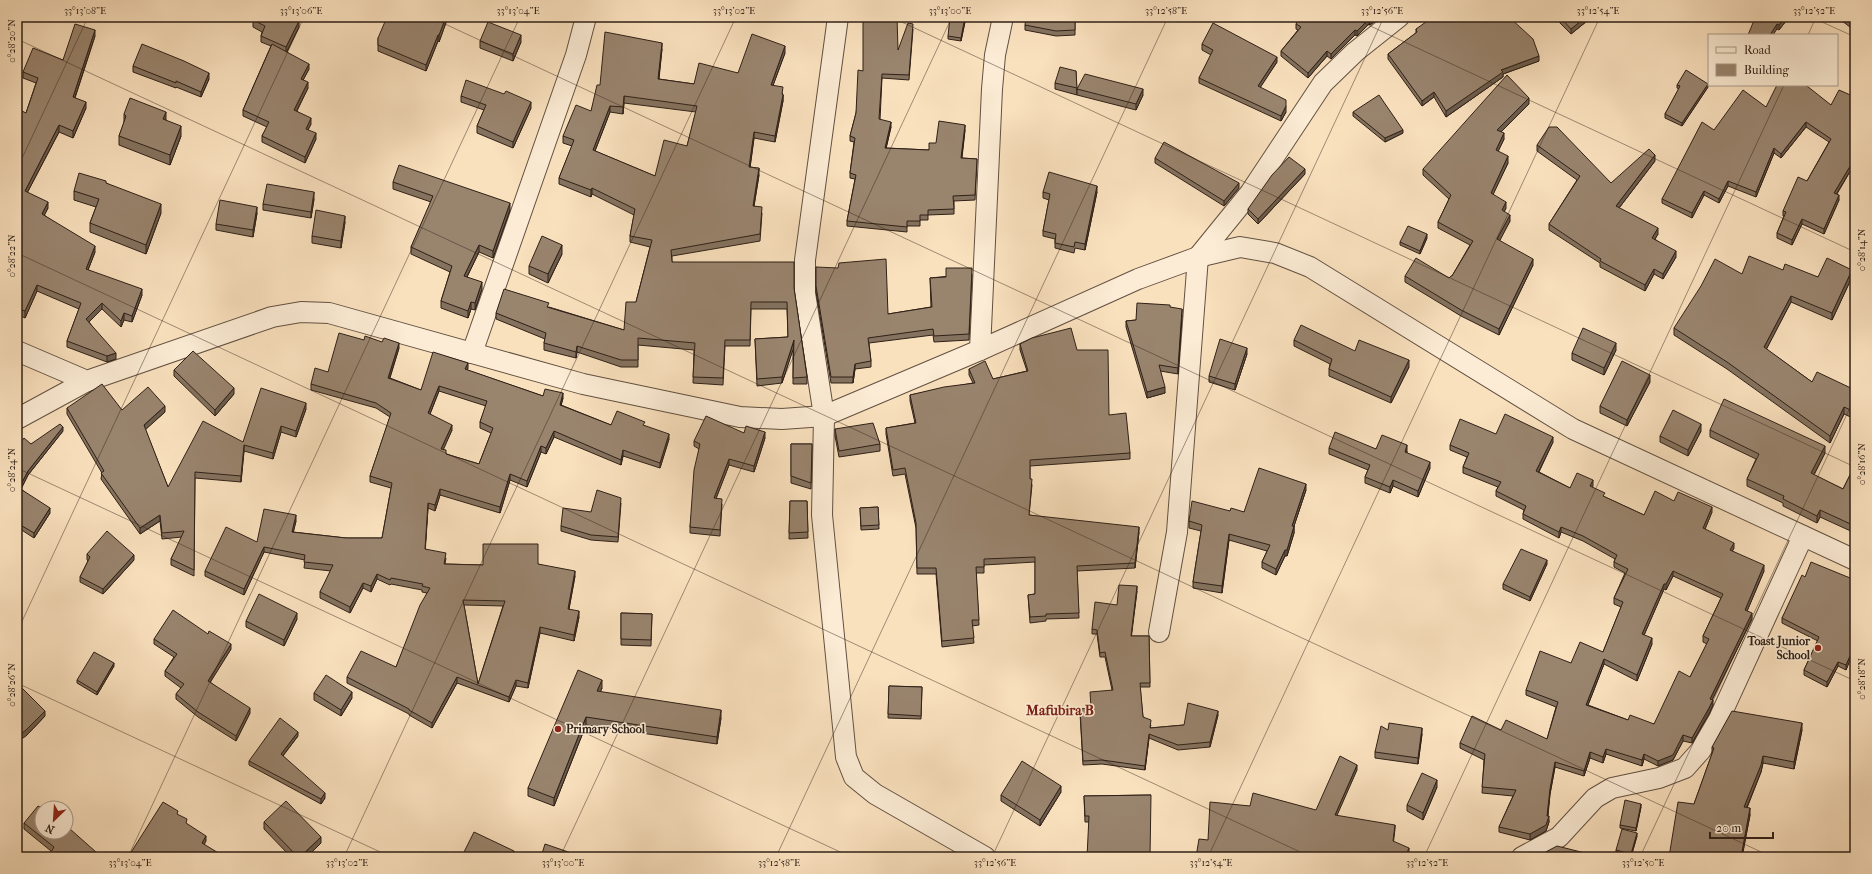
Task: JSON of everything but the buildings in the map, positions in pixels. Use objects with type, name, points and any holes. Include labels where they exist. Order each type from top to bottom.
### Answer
[{"type":"street","points":[[472,353],[576,55],[586,17]]},
{"type":"street","points":[[838,17],[805,260],[805,293],[824,416],[822,515],[846,757],[854,777],[876,794],[986,857]]},
{"type":"street","points":[[980,350],[992,89],[995,55],[1003,17]]},
{"type":"street","points":[[1159,632],[1177,532],[1198,257],[1250,193],[1323,83],[1355,52],[1399,17]]},
{"type":"street","points":[[17,419],[87,381],[272,317],[301,312],[329,313],[583,384],[740,417],[782,419],[824,416],[980,350],[1138,279],[1198,257],[1240,247],[1275,253],[1310,267],[1573,429],[1803,536],[1853,557]]},
{"type":"street","points":[[17,351],[87,381]]},
{"type":"street","points":[[1522,857],[1559,837],[1595,798],[1612,788],[1659,778],[1685,768],[1701,750],[1719,719],[1803,536]]},
{"type":"place","name":"Toast Junior School","points":[[1818,648]]},
{"type":"place","name":"Primary School","points":[[558,729]]},
{"type":"district","name":"Mafubira B","points":[[1060,710]]}]
